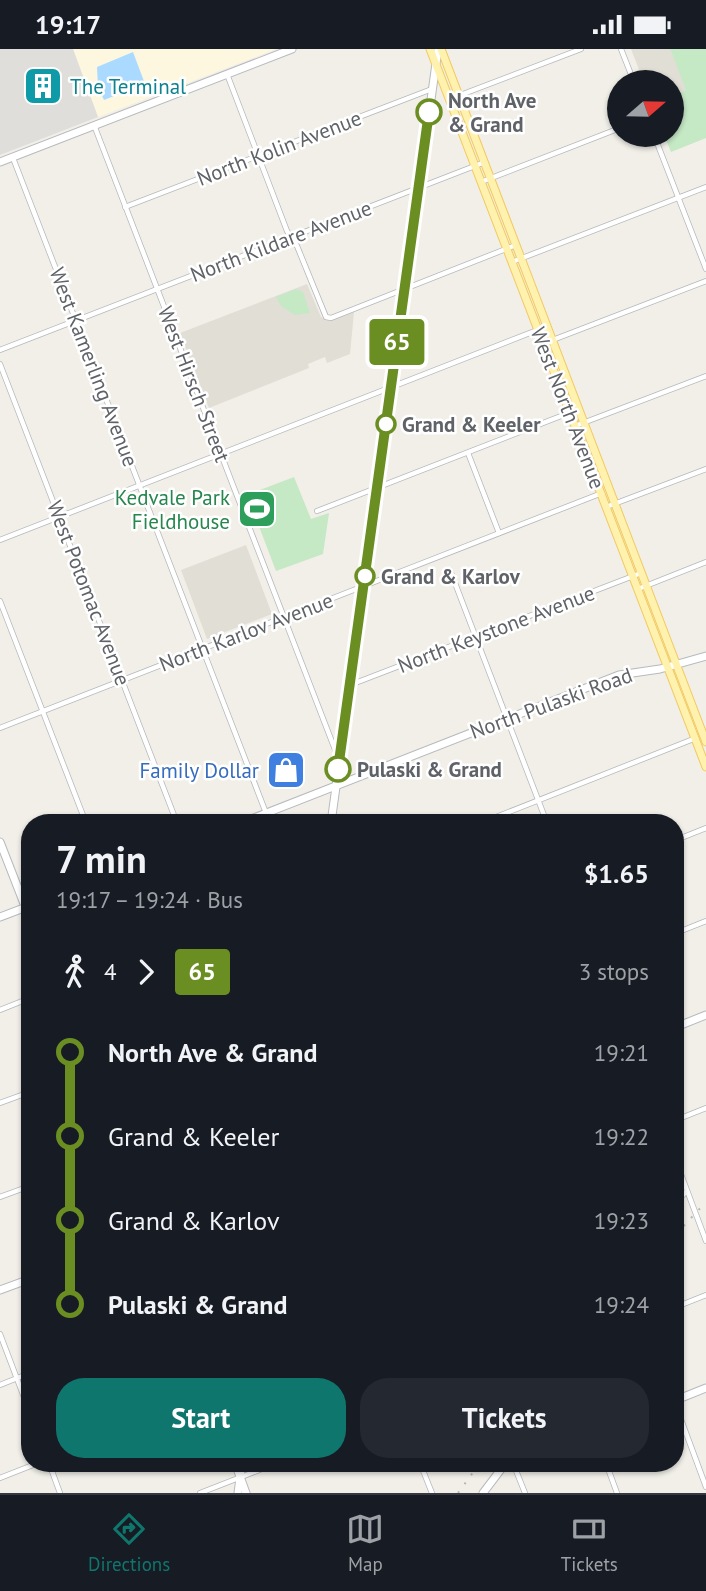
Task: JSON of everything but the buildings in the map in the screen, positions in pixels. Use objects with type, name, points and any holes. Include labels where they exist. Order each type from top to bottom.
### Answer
[{"type":"main road","points":[[0,162],[292,49]]},
{"type":"main road","name":"West North Avenue","points":[[430,49],[695,739],[703,750],[706,767]]},
{"type":"main road","points":[[332,814],[440,49]]},
{"type":"main road","name":"West North Avenue","points":[[440,49],[705,739]]},
{"type":"main road","name":"North Pulaski Road","points":[[266,813],[618,675],[668,667],[706,656]]},
{"type":"main road","points":[[0,842],[21,891]]},
{"type":"main road","points":[[0,917],[21,910]]},
{"type":"main road","points":[[684,1024],[706,1015]]},
{"type":"main road","points":[[0,1290],[21,1282]]},
{"type":"main road","points":[[684,1397],[706,1388]]},
{"type":"main road","points":[[238,1472],[246,1493]]},
{"type":"main road","points":[[238,1493],[241,1472]]},
{"type":"main road","points":[[482,1493],[499,1472]]},
{"type":"street","points":[[450,99],[581,49]]},
{"type":"street","points":[[621,49],[629,70]]},
{"type":"street","points":[[227,74],[258,156],[326,317],[331,318],[516,245]]},
{"type":"street","name":"North Kolin Avenue","points":[[125,207],[433,89]]},
{"type":"street","name":"West Hirsch Street","points":[[94,125],[339,761]]},
{"type":"street","points":[[481,182],[607,133]]},
{"type":"street","points":[[659,147],[706,269]]},
{"type":"street","name":"West Kamerling Avenue","points":[[13,157],[266,813]]},
{"type":"street","name":"North Kildare Avenue","points":[[0,350],[485,162]]},
{"type":"street","points":[[512,262],[706,187]]},
{"type":"street","points":[[544,344],[706,281]]},
{"type":"street","points":[[0,540],[547,326]]},
{"type":"street","name":"West Potomac Avenue","points":[[0,364],[174,814]]},
{"type":"street","points":[[575,426],[706,376]]},
{"type":"street","points":[[317,511],[579,409]]},
{"type":"street","points":[[468,452],[499,533]]},
{"type":"street","points":[[606,507],[706,469]]},
{"type":"street","name":"North Karlov Avenue","points":[[0,728],[610,490]]},
{"type":"street","points":[[638,589],[706,562]]},
{"type":"street","points":[[450,570],[543,814]]},
{"type":"street","name":"North Keystone Avenue","points":[[350,685],[641,573]]},
{"type":"street","points":[[0,601],[83,814]]},
{"type":"street","points":[[503,814],[695,739],[705,739]]},
{"type":"street","points":[[684,837],[706,828]]},
{"type":"street","points":[[684,930],[706,921]]},
{"type":"street","points":[[0,1010],[21,1002]]},
{"type":"street","points":[[0,1103],[21,1095]]},
{"type":"street","points":[[684,1117],[706,1108]]},
{"type":"street","points":[[684,1183],[706,1241]]},
{"type":"street","points":[[0,1198],[21,1190]]},
{"type":"street","points":[[684,1194],[687,1191]]},
{"type":"street","points":[[684,1304],[706,1295]]},
{"type":"street","points":[[0,1334],[21,1389]]},
{"type":"street","points":[[0,1385],[21,1376]]},
{"type":"street","points":[[684,1427],[706,1486]]},
{"type":"street","points":[[0,1478],[21,1470]]},
{"type":"street","points":[[52,1472],[60,1493]]},
{"type":"street","points":[[200,1493],[253,1472]]},
{"type":"street","points":[[424,1472],[432,1493]]},
{"type":"street","points":[[517,1472],[525,1493]]},
{"type":"street","points":[[609,1472],[617,1493]]},
{"type":"shaded area","name":"The Terminal","points":[[0,49],[73,49],[98,117],[0,155]]},
{"type":"shaded area","points":[[73,49],[276,49],[98,117]]},
{"type":"shaded area","points":[[631,49],[670,49],[679,70],[639,70]]},
{"type":"shaded area","points":[[307,284],[321,317],[329,321],[354,312],[350,354],[327,363],[325,357],[308,364],[309,368],[209,408],[180,333]]},
{"type":"shaded area","points":[[246,545],[272,614],[207,639],[181,570]]},
{"type":"green space","points":[[670,49],[706,49],[706,138],[684,147],[686,90],[684,70],[678,70]]},
{"type":"green space","points":[[669,147],[684,147],[671,152]]},
{"type":"green space","points":[[296,289],[303,292],[310,313],[295,315],[281,306],[276,297]]},
{"type":"green space","points":[[294,477],[311,519],[329,513],[323,554],[276,571],[247,495]]},
{"type":"water","points":[[133,52],[145,84],[104,100],[98,87],[97,67]]},
{"type":"railway","points":[[684,1225],[706,1202]]},
{"type":"railway","points":[[458,1493],[473,1472]]},
{"type":"bus line","name":"65","points":[[338,769],[429,112]]},
{"type":"place","name":"The Terminal","points":[[43,86]]},
{"type":"place","name":"North Ave & Grand","points":[[429,112]]},
{"type":"place","name":"Grand & Keeler","points":[[386,424]]},
{"type":"place","name":"Kedvale Park Fieldhouse","points":[[257,509]]},
{"type":"place","name":"Grand & Karlov","points":[[365,576]]},
{"type":"place","name":"Pulaski & Grand","points":[[338,769]]},
{"type":"place","name":"Family Dollar","points":[[286,770]]}]
